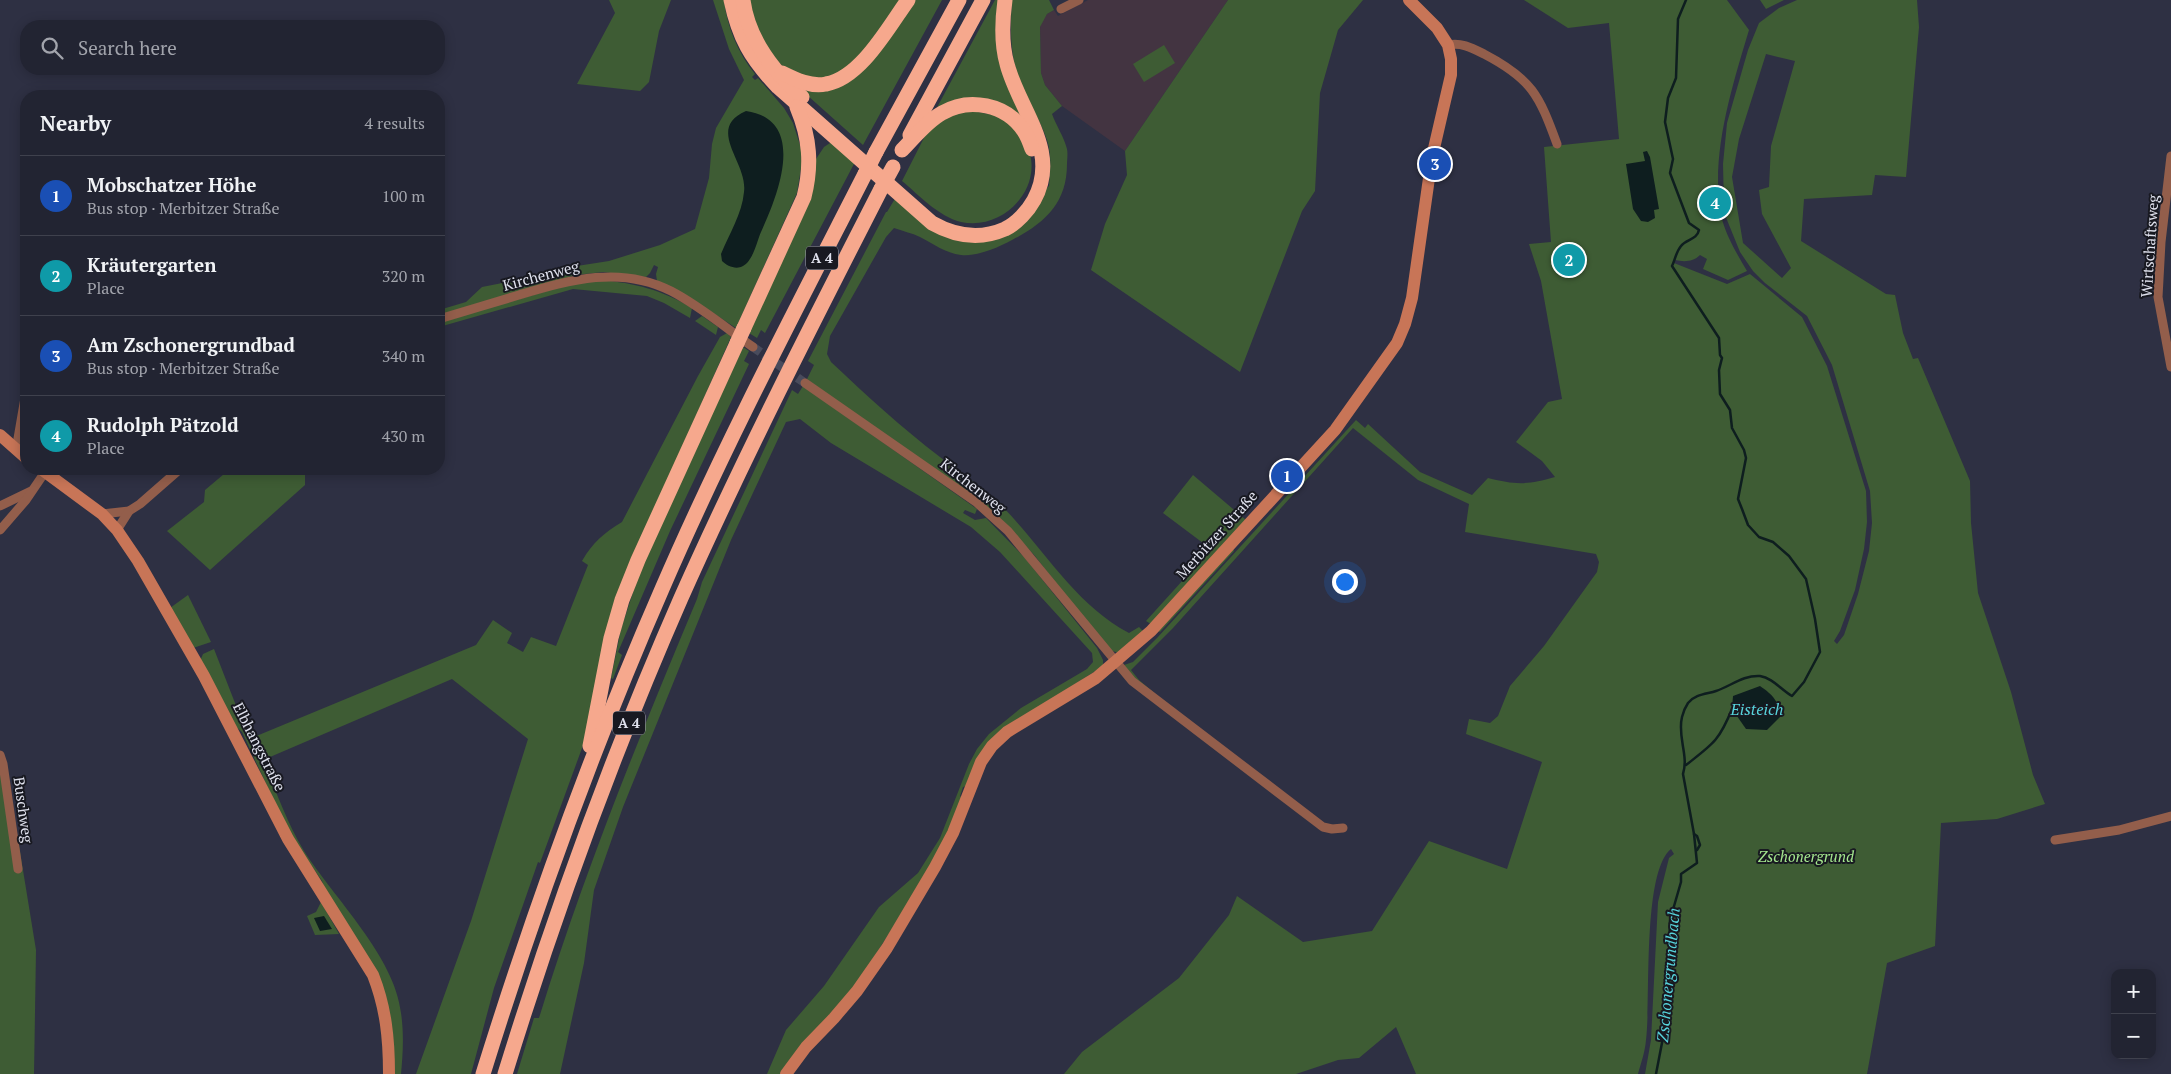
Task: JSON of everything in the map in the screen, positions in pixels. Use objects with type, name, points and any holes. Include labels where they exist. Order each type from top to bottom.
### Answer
[{"type":"highway","points":[[731,0],[736,25],[761,70],[932,223],[948,231],[975,236],[993,233],[1008,227],[1026,212],[1038,192],[1044,170],[1043,153],[1007,65],[1002,38],[1005,0]]},
{"type":"highway","points":[[743,0],[747,21],[758,46],[793,88],[931,210],[952,222],[976,227],[991,224],[1005,218],[1022,202],[1033,175],[1033,150],[1025,132],[1006,114],[978,104],[962,105],[940,114],[902,150]]},
{"type":"highway","points":[[779,72],[795,80],[812,84],[827,84],[840,79],[853,71],[870,53],[908,0]]},
{"type":"highway","name":"A 4","points":[[483,1074],[541,896],[584,779],[662,589],[728,445],[876,152],[959,0]]},
{"type":"highway","name":"A 4","points":[[504,1074],[560,904],[596,805],[681,598],[782,383],[881,189],[983,0]]},
{"type":"highway","points":[[584,779],[611,638],[622,600],[638,560],[804,197],[809,175],[810,154],[808,135],[796,103]]},
{"type":"street","points":[[1061,9],[1079,0]]},
{"type":"street","name":"Merbitzer Straße","points":[[786,1074],[806,1047],[857,991],[887,948],[935,868],[952,833],[981,762],[992,746],[1007,732],[1096,678],[1151,632],[1335,430],[1396,343],[1405,324],[1412,298],[1429,176],[1451,74],[1451,59],[1448,45],[1437,28],[1409,0]]},
{"type":"street","points":[[1448,45],[1457,43],[1477,51],[1505,65],[1524,79],[1542,104],[1558,144]]},
{"type":"street","name":"Wirtschaftsweg","points":[[2171,156],[2161,242],[2158,298],[2171,368]]},
{"type":"street","name":"Kirchenweg","points":[[445,317],[576,279],[602,276],[628,277],[651,283],[670,291],[694,305],[753,347]]},
{"type":"street","name":"Kirchenweg","points":[[805,383],[976,502],[1008,531],[1115,663]]},
{"type":"street","points":[[16,450],[20,427]]},
{"type":"street","points":[[0,435],[20,453]]},
{"type":"street","points":[[0,530],[31,491],[40,475]]},
{"type":"street","name":"Elbhangstraße","points":[[50,475],[102,514],[117,530],[138,561],[204,676],[288,839],[373,976],[382,999],[386,1020],[389,1074]]},
{"type":"street","points":[[102,514],[128,511],[140,504],[173,475]]},
{"type":"street","points":[[0,506],[31,491]]},
{"type":"street","points":[[117,530],[128,511]]},
{"type":"street","points":[[1115,663],[1132,681],[1323,827],[1332,829],[1342,828]]},
{"type":"street","name":"Buschweg","points":[[0,755],[3,764],[18,869]]},
{"type":"street","points":[[2055,840],[2119,830],[2171,816]]},
{"type":"shaded area","points":[[1088,0],[1228,0],[1125,151],[1062,106],[1045,85],[1041,73],[1040,27],[1042,21],[1047,14],[1054,10],[1058,16]]},
{"type":"green space","points":[[609,0],[671,0],[659,31],[649,82],[640,91],[577,84],[615,13]]},
{"type":"green space","points":[[713,0],[724,0],[725,10],[734,39],[743,57],[755,74],[752,77],[755,80],[758,78],[784,108],[793,123],[801,148],[802,162],[797,193],[736,328],[695,301],[657,281],[658,267],[654,265],[646,277],[603,272],[576,275],[445,313],[445,308],[466,302],[482,287],[564,268],[609,261],[660,245],[695,229],[709,178],[712,144],[716,128],[744,80],[729,49]]},
{"type":"green space","points":[[748,0],[903,0],[852,68],[816,81],[781,65],[762,42]]},
{"type":"green space","points":[[911,0],[942,0],[863,145],[798,87],[827,88]]},
{"type":"green space","points":[[995,0],[1001,0],[999,10],[1030,131],[1000,107],[934,113]]},
{"type":"green space","points":[[1012,0],[1049,0],[1054,10],[1047,14],[1040,27],[1041,73],[1045,85],[1062,106],[1052,114],[1067,151],[1066,178],[1058,201],[1044,219],[1035,226],[1007,243],[981,253],[961,255],[950,252],[917,236],[894,228],[886,237],[830,336],[827,354],[831,362],[898,423],[989,494],[1007,511],[1055,568],[1089,604],[1108,620],[1129,633],[1139,627],[1144,632],[1119,653],[1109,650],[1102,643],[1035,556],[1012,531],[807,379],[814,365],[808,361],[886,212],[896,197],[930,227],[993,238],[1049,186],[1049,146],[1024,93],[1013,58]]},
{"type":"green space","points":[[1228,0],[1363,0],[1338,30],[1320,93],[1315,191],[1302,211],[1240,372],[1091,270],[1105,224],[1127,175],[1125,151]]},
{"type":"green space","name":"Zschonergrund","points":[[1524,0],[1727,0],[1749,30],[1724,121],[1718,169],[1721,215],[1725,229],[1747,271],[1728,280],[1703,269],[1707,259],[1700,255],[1688,261],[1675,260],[1674,263],[1727,284],[1750,274],[1802,317],[1827,366],[1866,491],[1867,522],[1864,549],[1855,590],[1840,631],[1834,641],[1837,644],[1844,635],[1858,594],[1869,551],[1872,523],[1870,491],[1832,365],[1807,316],[1765,283],[1753,271],[1740,252],[1725,215],[1723,164],[1727,123],[1748,50],[1759,23],[1779,8],[1797,0],[1917,0],[1919,27],[1906,177],[1875,175],[1872,195],[1804,199],[1801,241],[1886,294],[1895,295],[1903,333],[1913,359],[1918,358],[1970,481],[1971,523],[1978,593],[2011,692],[2033,775],[2045,804],[1997,819],[1941,823],[1935,946],[1887,963],[1867,1074],[1645,1074],[1651,1040],[1658,902],[1669,858],[1674,854],[1671,849],[1662,862],[1652,909],[1646,1040],[1638,1074],[1416,1074],[1396,1027],[1359,1058],[1338,1060],[1296,1074],[1064,1074],[1082,1052],[1179,978],[1229,915],[1237,896],[1303,942],[1372,931],[1429,841],[1507,869],[1542,762],[1466,734],[1469,719],[1490,723],[1498,716],[1510,686],[1544,646],[1597,572],[1599,562],[1596,554],[1465,532],[1469,504],[1418,480],[1353,428],[1173,628],[1131,670],[1139,680],[1159,697],[1133,680],[1124,665],[1133,662],[1157,638],[1356,420],[1365,428],[1368,424],[1420,472],[1472,495],[1488,478],[1521,483],[1537,482],[1555,477],[1542,461],[1516,442],[1548,402],[1562,399],[1541,281],[1529,244],[1551,242],[1544,147],[1619,139],[1609,23],[1568,28]],"holes":[[[1766,54],[1795,61],[1771,146],[1769,187],[1759,190],[1762,214],[1791,268],[1782,278],[1743,243],[1732,177],[1739,139]]]},
{"type":"green space","points":[[1760,0],[1784,0],[1766,9]]},
{"type":"green space","points":[[1164,45],[1175,63],[1144,82],[1133,64]]},
{"type":"green space","points":[[962,109],[1004,117],[1023,139],[1030,154],[1032,168],[1029,182],[1023,195],[1003,215],[990,221],[976,223],[961,222],[953,219],[930,205],[902,181],[928,130]]},
{"type":"green space","points":[[830,143],[835,143],[855,162],[765,333],[761,330],[757,338],[749,333],[816,159],[824,147]]},
{"type":"green space","points":[[600,280],[637,285],[670,296],[692,308],[690,318],[664,303],[647,296],[573,289],[445,325],[445,320],[575,283]]},
{"type":"green space","points":[[702,316],[718,327],[716,335],[695,321]]},
{"type":"green space","points":[[727,333],[731,337],[634,555],[589,729],[540,863],[538,862],[494,988],[471,1074],[416,1074],[471,921],[528,739],[452,679],[263,760],[287,818],[304,851],[362,929],[388,971],[401,1013],[403,1036],[401,1074],[392,1074],[390,1016],[327,896],[322,881],[289,833],[242,732],[234,725],[200,661],[203,654],[214,649],[249,739],[476,645],[493,620],[512,633],[507,643],[523,652],[531,637],[556,646],[588,565],[582,561],[599,538],[622,522],[698,376],[720,337]]},
{"type":"green space","points":[[743,347],[749,351],[744,361],[749,364],[670,531],[618,652],[622,655],[613,679],[611,678],[621,629],[643,562]]},
{"type":"green space","points":[[803,386],[977,509],[975,514],[965,510],[963,513],[975,520],[986,518],[1025,558],[1097,648],[1103,660],[1103,666],[1007,728],[967,786],[963,787],[960,796],[963,798],[948,833],[911,899],[853,990],[782,1074],[767,1074],[786,1030],[824,986],[879,907],[918,873],[940,838],[969,764],[977,749],[989,734],[1021,708],[1087,669],[1093,662],[1092,653],[1000,552],[971,527],[831,443],[800,419],[786,422],[731,540],[623,807],[594,890],[584,963],[560,1074],[517,1074],[534,1018],[539,1018],[593,859],[697,599],[702,582],[792,390],[798,394]]},
{"type":"green space","points":[[223,475],[305,475],[305,485],[210,570],[167,531],[204,502],[205,490]]},
{"type":"green space","points":[[1193,475],[1246,520],[1151,624],[1146,621],[1211,549],[1163,513]]},
{"type":"green space","points":[[1233,549],[1234,551],[1160,632],[1158,631]]},
{"type":"green space","points":[[188,595],[211,642],[193,648],[170,608]]},
{"type":"green space","points":[[0,773],[14,815],[36,950],[34,1074],[0,1074]]},
{"type":"green space","points":[[321,902],[339,934],[315,935],[307,916],[316,912]]},
{"type":"water","points":[[746,111],[765,117],[777,128],[782,143],[783,161],[775,199],[752,255],[743,266],[735,267],[729,266],[722,261],[721,254],[738,216],[743,200],[744,181],[728,137],[729,127],[734,118]]},
{"type":"water","points":[[1647,151],[1650,157],[1659,209],[1654,210],[1655,218],[1648,222],[1641,221],[1633,209],[1626,164],[1645,161],[1643,152]]},
{"type":"water","name":"Eisteich","points":[[1760,686],[1775,699],[1780,717],[1767,730],[1746,729],[1732,709],[1733,696]]},
{"type":"water","points":[[324,916],[332,929],[320,931],[314,918]]},
{"type":"waterway","name":"Zschonergrundbach","points":[[1656,1074],[1667,1017],[1670,920],[1681,882],[1681,874],[1697,863],[1694,834],[1683,774],[1685,760],[1681,732],[1682,717],[1688,703],[1694,698],[1722,689],[1748,677],[1765,677],[1792,696],[1804,682],[1820,652],[1806,579],[1789,556],[1773,542],[1759,537],[1748,525],[1738,499],[1746,458],[1744,450],[1732,428],[1730,410],[1720,394],[1719,370],[1722,358],[1720,355],[1719,338],[1672,266],[1681,246],[1694,238],[1699,230],[1689,223],[1670,173],[1673,159],[1665,122],[1668,98],[1676,78],[1678,19],[1686,0]]},
{"type":"waterway","name":"Zschonergrundbach","points":[[1686,765],[1714,741],[1732,709],[1734,709]]},
{"type":"waterway","points":[[1694,834],[1697,836],[1700,845],[1697,850]]},
{"type":"tunnel","points":[[753,347],[805,383]]},
{"type":"place","name":"Am Zschonergrundbad","points":[[1435,164]]},
{"type":"place","name":"Rudolph Pätzold","points":[[1715,203]]},
{"type":"place","name":"Kräutergarten","points":[[1569,260]]},
{"type":"place","name":"Mobschatzer Höhe","points":[[1287,476]]}]
